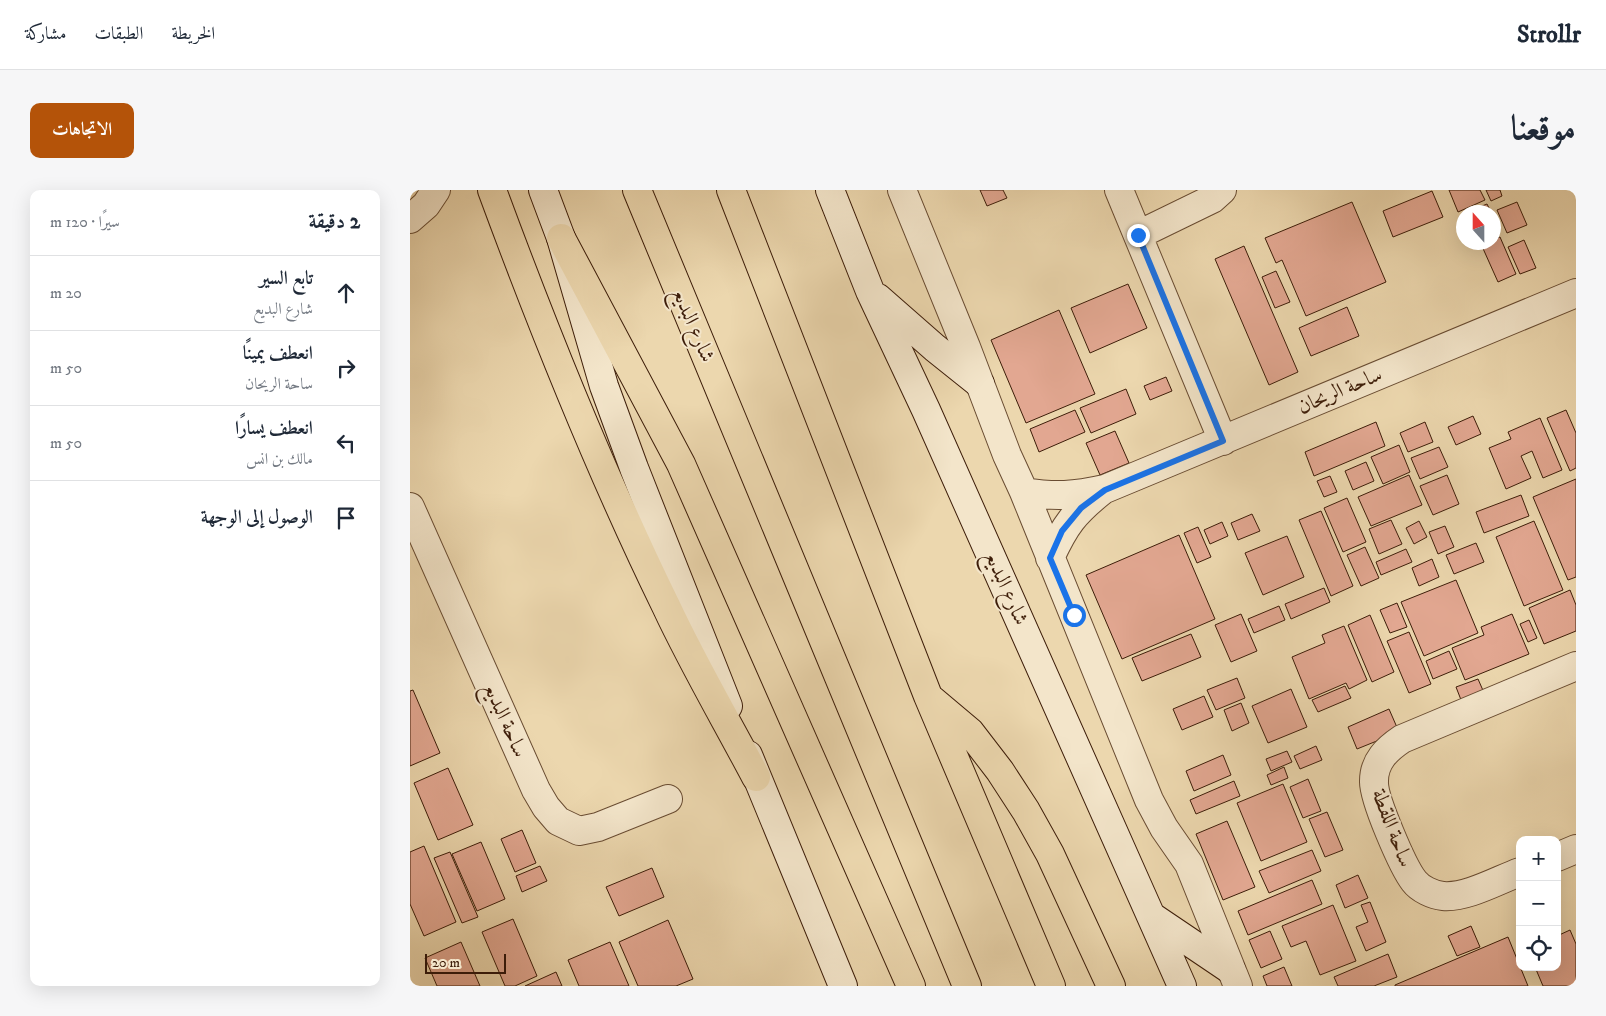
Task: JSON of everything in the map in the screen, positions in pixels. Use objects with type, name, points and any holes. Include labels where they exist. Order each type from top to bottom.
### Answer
[{"type":"highway","points":[[492,190],[524,277],[600,466],[666,608],[756,777]]},
{"type":"highway","name":"شارع البديع","points":[[637,190],[967,986]]},
{"type":"highway","points":[[731,190],[928,696],[1051,986]]},
{"type":"highway","points":[[561,238],[682,464],[911,986]]},
{"type":"highway","points":[[928,696],[970,732],[1000,771],[1026,811],[1050,854],[1111,986]]},
{"type":"street","points":[[410,219],[426,205],[436,190]]},
{"type":"street","points":[[543,190],[561,238],[604,386],[634,468],[756,777],[843,986]]},
{"type":"street","name":"شارع البديع","points":[[830,190],[870,290],[926,410],[1182,986]]},
{"type":"street","points":[[902,190],[1007,455],[1024,492],[1149,800],[1164,828],[1189,864],[1234,978]]},
{"type":"street","points":[[1119,190],[1223,441]]},
{"type":"street","points":[[1138,235],[1212,199],[1222,190]]},
{"type":"street","points":[[870,290],[935,348],[980,384]]},
{"type":"street","name":"ساحة الريحان","points":[[1024,492],[1051,496],[1078,495],[1105,490],[1576,293]]},
{"type":"street","name":"ساحة الريحان","points":[[1050,558],[1062,531],[1081,508],[1105,490]]},
{"type":"street","name":"ساحة البديع","points":[[410,507],[536,790],[546,808],[558,821],[579,831],[598,827],[668,799]]},
{"type":"street","name":"ساحة اللقطة","points":[[1516,874],[1457,896],[1442,896],[1427,892],[1414,882],[1406,869],[1376,798],[1374,781],[1377,764],[1387,749],[1402,739],[1576,666]]},
{"type":"street","points":[[1561,855],[1576,849]]},
{"type":"street","points":[[1151,916],[1234,978]]},
{"type":"building","points":[[980,190],[1003,190],[1007,198],[987,206]]},
{"type":"building","points":[[1449,190],[1480,190],[1485,200],[1474,205],[1456,205],[1456,207]]},
{"type":"building","points":[[1486,190],[1500,190],[1502,196],[1491,201]]},
{"type":"building","points":[[1432,191],[1443,217],[1393,237],[1383,211]]},
{"type":"building","points":[[1352,202],[1386,282],[1306,316],[1282,260],[1276,263],[1265,238]]},
{"type":"building","points":[[1517,202],[1527,225],[1507,233],[1501,219],[1501,208]]},
{"type":"building","points":[[1501,239],[1516,274],[1498,282],[1484,250],[1501,250]]},
{"type":"building","points":[[1524,240],[1536,268],[1520,274],[1508,247]]},
{"type":"building","points":[[1244,246],[1298,372],[1269,385],[1215,259]]},
{"type":"building","points":[[1276,271],[1290,302],[1275,308],[1262,277]]},
{"type":"building","points":[[1128,284],[1147,328],[1090,353],[1071,308]]},
{"type":"building","points":[[1347,307],[1359,336],[1311,356],[1299,328]]},
{"type":"building","points":[[1059,310],[1095,394],[1026,423],[991,340]]},
{"type":"building","points":[[1166,377],[1172,391],[1150,400],[1144,386]]},
{"type":"building","points":[[1126,389],[1136,414],[1091,433],[1080,408]]},
{"type":"building","points":[[1075,410],[1085,432],[1039,452],[1030,429]]},
{"type":"building","points":[[1566,410],[1576,433],[1576,468],[1570,471],[1547,418]]},
{"type":"building","points":[[1473,416],[1481,434],[1456,445],[1448,427]]},
{"type":"building","points":[[1540,418],[1562,470],[1543,478],[1532,451],[1521,456],[1531,478],[1506,489],[1489,448],[1511,439],[1508,432]]},
{"type":"building","points":[[1376,422],[1385,446],[1314,476],[1305,452]]},
{"type":"building","points":[[1425,422],[1433,442],[1408,452],[1400,433]]},
{"type":"building","points":[[1115,431],[1129,463],[1100,475],[1086,443]]},
{"type":"building","points":[[1399,445],[1410,472],[1383,484],[1371,457]]},
{"type":"building","points":[[1439,447],[1448,467],[1420,479],[1411,458]]},
{"type":"building","points":[[1366,462],[1374,481],[1353,490],[1345,471]]},
{"type":"building","points":[[1409,475],[1422,505],[1371,526],[1358,497]]},
{"type":"building","points":[[1447,475],[1459,504],[1433,515],[1420,486]]},
{"type":"building","points":[[1330,476],[1337,492],[1324,497],[1317,481]]},
{"type":"building","points":[[1576,479],[1576,577],[1568,580],[1533,497]]},
{"type":"building","points":[[1521,495],[1529,516],[1484,533],[1476,512]]},
{"type":"building","points":[[1347,498],[1366,542],[1343,552],[1324,508]]},
{"type":"building","points":[[1321,511],[1353,586],[1331,596],[1299,520]]},
{"type":"building","points":[[1252,514],[1260,531],[1238,540],[1231,523]]},
{"type":"building","points":[[1391,520],[1402,544],[1379,554],[1369,529]]},
{"type":"building","points":[[1419,521],[1427,537],[1414,544],[1406,528]]},
{"type":"building","points":[[1534,521],[1563,590],[1524,606],[1496,537]]},
{"type":"building","points":[[1222,522],[1228,536],[1210,544],[1204,530]]},
{"type":"building","points":[[1445,526],[1454,547],[1438,554],[1429,532]]},
{"type":"building","points":[[1198,527],[1211,557],[1197,563],[1184,533]]},
{"type":"building","points":[[1179,535],[1215,619],[1122,659],[1086,575]]},
{"type":"building","points":[[1287,536],[1304,577],[1263,595],[1245,553]]},
{"type":"building","points":[[1476,543],[1484,562],[1454,574],[1446,555]]},
{"type":"building","points":[[1365,547],[1379,578],[1361,586],[1347,555]]},
{"type":"building","points":[[1406,549],[1412,562],[1381,575],[1376,562]]},
{"type":"building","points":[[1432,559],[1439,577],[1419,586],[1412,568]]},
{"type":"building","points":[[1456,580],[1478,633],[1424,656],[1401,602]]},
{"type":"building","points":[[1324,588],[1330,602],[1291,619],[1285,604]]},
{"type":"building","points":[[1570,590],[1576,605],[1576,631],[1544,644],[1529,608]]},
{"type":"building","points":[[1397,603],[1407,627],[1390,633],[1380,610]]},
{"type":"building","points":[[1279,606],[1285,620],[1254,633],[1248,619]]},
{"type":"building","points":[[1241,614],[1257,651],[1231,662],[1215,625]]},
{"type":"building","points":[[1512,614],[1529,654],[1465,680],[1452,648],[1484,635],[1481,627]]},
{"type":"building","points":[[1370,615],[1394,672],[1372,682],[1348,625]]},
{"type":"building","points":[[1529,620],[1537,638],[1528,642],[1520,624]]},
{"type":"building","points":[[1344,626],[1367,680],[1349,689],[1346,683],[1309,699],[1292,657],[1325,643],[1322,635]]},
{"type":"building","points":[[1409,632],[1431,684],[1409,693],[1387,641]]},
{"type":"building","points":[[1191,634],[1201,657],[1142,681],[1132,658]]},
{"type":"building","points":[[1449,651],[1457,669],[1433,679],[1426,661]]},
{"type":"building","points":[[1237,678],[1245,698],[1216,710],[1207,690]]},
{"type":"building","points":[[1478,679],[1485,695],[1463,705],[1456,687]]},
{"type":"building","points":[[1345,686],[1351,698],[1318,712],[1312,700]]},
{"type":"building","points":[[1291,689],[1307,727],[1268,743],[1252,706]]},
{"type":"building","points":[[413,690],[440,753],[410,766],[410,691]]},
{"type":"building","points":[[1204,696],[1213,717],[1182,730],[1173,709]]},
{"type":"building","points":[[1241,703],[1249,723],[1232,731],[1224,710]]},
{"type":"building","points":[[1389,709],[1399,732],[1357,749],[1348,727]]},
{"type":"building","points":[[1316,746],[1322,760],[1300,769],[1294,756]]},
{"type":"building","points":[[1287,751],[1292,762],[1271,771],[1266,759]]},
{"type":"building","points":[[1223,755],[1231,775],[1194,791],[1186,771]]},
{"type":"building","points":[[1284,767],[1288,778],[1271,785],[1267,775]]},
{"type":"building","points":[[448,768],[473,825],[438,840],[414,783]]},
{"type":"building","points":[[1308,779],[1321,811],[1303,818],[1290,787]]},
{"type":"building","points":[[1234,781],[1240,796],[1196,814],[1190,800]]},
{"type":"building","points":[[1283,784],[1307,842],[1261,861],[1237,803]]},
{"type":"building","points":[[1327,812],[1343,850],[1325,857],[1309,819]]},
{"type":"building","points":[[1227,821],[1255,887],[1223,900],[1196,834]]},
{"type":"building","points":[[522,830],[536,863],[515,872],[501,839]]},
{"type":"building","points":[[481,842],[505,899],[477,911],[452,854]]},
{"type":"building","points":[[424,846],[456,922],[424,936],[410,904],[410,852]]},
{"type":"building","points":[[1312,850],[1321,871],[1269,893],[1259,871]]},
{"type":"building","points":[[450,852],[478,917],[462,923],[434,858]]},
{"type":"building","points":[[540,866],[547,881],[522,892],[516,876]]},
{"type":"building","points":[[652,868],[664,897],[619,916],[606,887]]},
{"type":"building","points":[[1358,875],[1368,898],[1345,908],[1336,885]]},
{"type":"building","points":[[1312,880],[1322,904],[1248,935],[1238,911]]},
{"type":"building","points":[[1370,902],[1386,942],[1366,951],[1356,927],[1368,922],[1361,905]]},
{"type":"building","points":[[1333,905],[1356,961],[1320,975],[1306,941],[1291,947],[1282,926]]},
{"type":"building","points":[[513,919],[537,976],[515,986],[505,986],[482,932]]},
{"type":"building","points":[[668,920],[693,979],[676,986],[638,986],[619,942]]},
{"type":"building","points":[[1471,926],[1480,947],[1457,956],[1448,936]]},
{"type":"building","points":[[1570,930],[1576,944],[1576,986],[1543,986],[1537,971],[1561,971],[1561,934]]},
{"type":"building","points":[[1270,931],[1282,959],[1261,968],[1249,940]]},
{"type":"building","points":[[1508,937],[1516,957],[1516,971],[1522,971],[1528,986],[1395,986]]},
{"type":"building","points":[[461,942],[480,986],[437,986],[425,958]]},
{"type":"building","points":[[610,942],[629,986],[579,986],[568,960]]},
{"type":"building","points":[[1388,954],[1397,977],[1374,986],[1338,986],[1334,977]]},
{"type":"building","points":[[1284,967],[1292,986],[1267,986],[1263,976]]},
{"type":"building","points":[[556,972],[562,986],[525,986]]},
{"type":"route","points":[[1074,615],[1050,558],[1062,531],[1081,508],[1105,490],[1223,441],[1138,235]]}]
